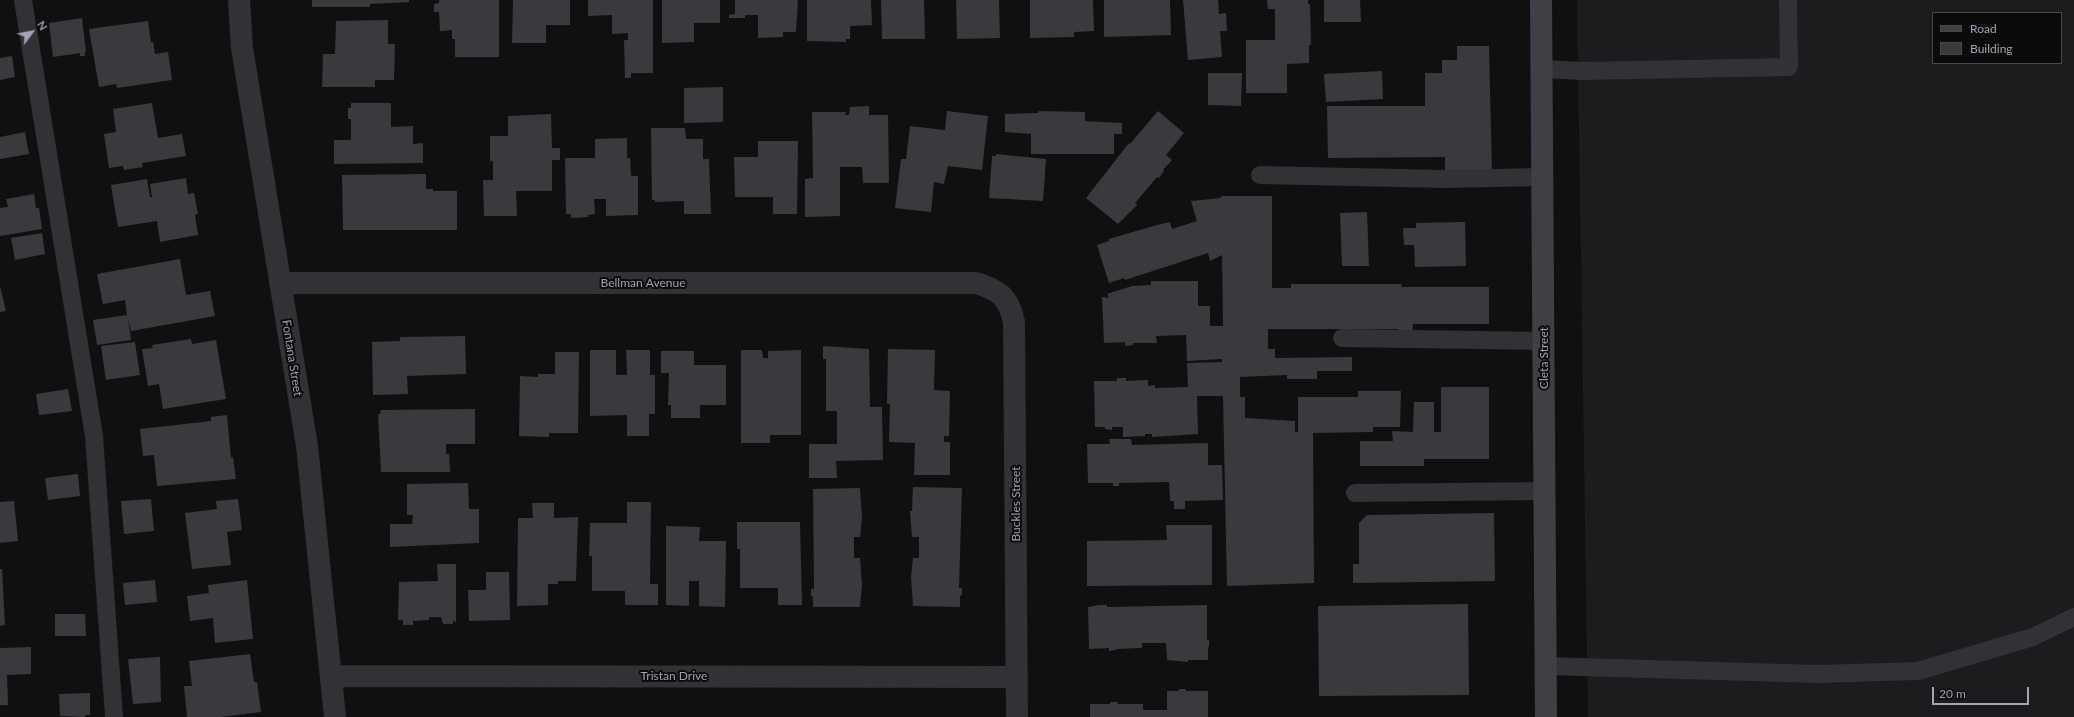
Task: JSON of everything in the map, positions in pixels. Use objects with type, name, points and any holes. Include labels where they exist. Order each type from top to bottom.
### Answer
[{"type":"street","name":"Fontana Street","points":[[239,0],[242,48],[307,446],[335,717]]},
{"type":"street","name":"Cleta Street","points":[[1541,0],[1546,717]]},
{"type":"street","name":"Bellman Avenue","points":[[280,283],[976,283],[990,287],[1002,295]]},
{"type":"street","name":"Buckles Street","points":[[1002,295],[1011,307],[1014,322],[1017,717]]},
{"type":"street","name":"Tristan Drive","points":[[331,676],[1017,676]]},
{"type":"lane","points":[[23,0],[94,436],[114,717]]},
{"type":"lane","points":[[1542,69],[1582,71],[1789,67],[1788,0]]},
{"type":"lane","points":[[1260,175],[1444,179],[1542,177]]},
{"type":"lane","points":[[1342,338],[1544,341]]},
{"type":"lane","points":[[1355,493],[1545,491]]},
{"type":"lane","points":[[1546,666],[1818,674],[1918,671],[2033,637],[2074,617]]},
{"type":"shaded area","points":[[1577,0],[2074,0],[2074,717],[1588,717]]},
{"type":"building","points":[[312,0],[409,0],[409,2],[370,4],[370,7],[312,7]]},
{"type":"building","points":[[439,0],[499,0],[499,57],[455,57],[455,39],[452,39],[452,30],[440,31],[439,12],[434,12],[434,4],[439,3]]},
{"type":"building","points":[[513,0],[570,0],[570,25],[546,25],[546,43],[512,43]]},
{"type":"building","points":[[588,0],[653,0],[653,73],[631,73],[631,78],[625,78],[624,40],[628,40],[628,33],[612,34],[612,15],[588,16]]},
{"type":"building","points":[[662,0],[720,0],[720,23],[694,23],[694,42],[662,43]]},
{"type":"building","points":[[735,0],[798,0],[796,32],[783,32],[783,37],[758,38],[758,15],[745,15],[745,18],[729,18],[729,15],[735,14]]},
{"type":"building","points":[[807,0],[871,0],[872,25],[850,26],[850,39],[846,39],[846,42],[807,41]]},
{"type":"building","points":[[881,0],[924,0],[925,39],[882,39]]},
{"type":"building","points":[[956,0],[999,0],[1000,38],[957,39]]},
{"type":"building","points":[[1030,0],[1093,0],[1094,31],[1074,32],[1074,37],[1030,38]]},
{"type":"building","points":[[1104,0],[1170,0],[1171,35],[1104,37]]},
{"type":"building","points":[[1183,0],[1218,0],[1219,14],[1226,13],[1227,31],[1220,31],[1222,57],[1188,60]]},
{"type":"building","points":[[1267,0],[1308,0],[1308,4],[1310,4],[1311,45],[1309,45],[1309,63],[1287,64],[1287,93],[1246,93],[1246,40],[1275,40],[1275,9],[1268,9]]},
{"type":"building","points":[[1324,0],[1360,0],[1361,22],[1324,22]]},
{"type":"building","points":[[82,18],[86,52],[85,56],[80,56],[80,53],[53,57],[49,23]]},
{"type":"building","points":[[388,20],[388,44],[395,44],[394,80],[375,80],[375,87],[322,87],[323,54],[335,54],[336,21]]},
{"type":"building","points":[[148,21],[151,42],[153,42],[155,54],[168,52],[172,80],[117,88],[116,84],[99,87],[89,29]]},
{"type":"building","points":[[1457,46],[1489,46],[1492,174],[1445,173],[1445,157],[1328,158],[1327,106],[1425,106],[1425,73],[1442,73],[1442,60],[1457,60]]},
{"type":"building","points":[[12,56],[15,77],[0,80],[0,58]]},
{"type":"building","points":[[1382,71],[1383,99],[1326,102],[1324,74]]},
{"type":"building","points":[[1208,73],[1242,73],[1241,106],[1208,105]]},
{"type":"building","points":[[723,87],[723,122],[684,123],[684,88]]},
{"type":"building","points":[[152,103],[158,138],[182,134],[186,156],[142,163],[143,167],[124,170],[123,166],[109,168],[104,134],[116,132],[113,109]]},
{"type":"building","points":[[351,103],[391,103],[391,127],[413,126],[413,144],[423,143],[423,163],[334,164],[334,140],[351,140],[351,119],[348,119],[348,108],[351,108]]},
{"type":"building","points":[[869,106],[869,115],[888,115],[889,183],[863,183],[862,167],[840,167],[840,216],[805,217],[805,179],[813,178],[812,112],[846,112],[845,115],[849,115],[850,107]]},
{"type":"building","points":[[947,111],[988,116],[982,170],[948,166],[944,184],[934,182],[931,212],[895,208],[901,159],[906,159],[910,126],[945,130]]},
{"type":"building","points":[[1039,111],[1085,112],[1085,121],[1122,123],[1122,134],[1114,134],[1114,154],[1031,154],[1031,134],[1005,132],[1005,114],[1038,113]]},
{"type":"building","points":[[1158,111],[1184,133],[1166,155],[1172,160],[1163,170],[1164,171],[1159,178],[1157,177],[1135,203],[1137,205],[1118,224],[1086,198],[1129,143],[1130,144]]},
{"type":"building","points":[[551,114],[552,148],[560,148],[560,160],[552,160],[552,191],[516,191],[517,216],[484,216],[483,180],[493,180],[493,161],[490,161],[490,136],[508,136],[508,116]]},
{"type":"building","points":[[651,128],[685,128],[686,139],[703,139],[703,159],[709,159],[711,214],[684,214],[684,201],[655,202],[655,200],[652,200]]},
{"type":"building","points":[[25,132],[29,154],[0,159],[0,137]]},
{"type":"building","points":[[627,138],[627,158],[630,158],[631,176],[638,176],[638,215],[606,216],[606,199],[594,199],[595,214],[588,215],[588,217],[571,218],[571,214],[566,214],[565,158],[595,158],[595,139]]},
{"type":"building","points":[[758,141],[798,141],[797,214],[773,214],[773,197],[735,197],[734,157],[758,157]]},
{"type":"building","points":[[996,154],[1046,159],[1043,201],[989,198],[992,156],[996,156]]},
{"type":"building","points":[[426,174],[426,189],[433,189],[433,191],[457,191],[457,230],[343,230],[342,175]]},
{"type":"building","points":[[186,178],[188,194],[194,193],[198,214],[195,215],[198,235],[160,242],[157,221],[118,227],[111,185],[147,179],[150,197],[152,197],[150,184]]},
{"type":"building","points":[[34,194],[36,208],[39,208],[42,229],[0,236],[0,208],[8,207],[6,199]]},
{"type":"building","points":[[1221,196],[1272,196],[1272,288],[1291,288],[1291,284],[1401,284],[1402,287],[1489,287],[1489,324],[1413,324],[1412,335],[1399,335],[1398,329],[1268,329],[1268,349],[1275,349],[1275,358],[1352,357],[1352,371],[1317,371],[1317,379],[1287,379],[1287,375],[1240,377],[1240,397],[1245,397],[1245,418],[1295,421],[1295,432],[1298,432],[1298,397],[1358,397],[1358,391],[1401,391],[1400,427],[1373,427],[1373,432],[1313,433],[1314,583],[1227,586],[1223,396],[1197,396],[1198,434],[1152,437],[1152,434],[1145,434],[1145,436],[1123,437],[1123,427],[1112,427],[1112,430],[1105,429],[1105,427],[1095,427],[1094,381],[1117,381],[1117,378],[1126,378],[1126,381],[1148,380],[1148,386],[1155,385],[1155,388],[1188,387],[1187,363],[1222,362],[1222,359],[1187,361],[1186,335],[1156,336],[1157,343],[1133,343],[1133,345],[1125,346],[1125,342],[1104,343],[1102,297],[1109,298],[1107,294],[1132,286],[1151,285],[1151,281],[1198,281],[1198,306],[1210,306],[1210,326],[1223,326],[1222,255],[1210,261],[1208,253],[1125,280],[1124,278],[1109,283],[1097,245],[1109,241],[1109,239],[1157,225],[1170,222],[1172,229],[1197,221],[1191,201],[1221,198]]},
{"type":"building","points":[[1367,212],[1369,266],[1342,266],[1340,213]]},
{"type":"building","points":[[1465,222],[1466,266],[1415,267],[1414,245],[1404,245],[1403,228],[1416,228],[1416,223]]},
{"type":"building","points":[[42,233],[45,254],[15,260],[11,238]]},
{"type":"building","points":[[180,259],[186,295],[210,291],[215,316],[131,331],[128,317],[131,340],[97,345],[93,320],[127,315],[125,300],[103,304],[97,274]]},
{"type":"building","points":[[0,286],[6,311],[0,312]]},
{"type":"building","points":[[465,336],[466,374],[407,376],[408,394],[373,395],[372,342],[400,341],[400,337]]},
{"type":"building","points":[[191,339],[192,344],[216,340],[226,399],[163,409],[159,384],[148,386],[142,349],[153,348],[152,345]]},
{"type":"building","points":[[135,342],[140,375],[106,380],[101,346]]},
{"type":"building","points":[[823,346],[869,349],[870,407],[882,407],[883,460],[836,461],[837,478],[809,478],[809,444],[837,444],[837,411],[826,411],[826,359],[823,359]]},
{"type":"building","points":[[888,349],[935,350],[934,390],[950,391],[949,436],[944,436],[944,442],[950,442],[950,475],[914,475],[915,443],[889,442],[890,404],[887,404]]},
{"type":"building","points":[[590,350],[616,350],[616,375],[627,375],[626,350],[650,350],[650,375],[655,375],[655,414],[649,414],[649,436],[627,436],[627,415],[590,416]]},
{"type":"building","points":[[741,350],[762,350],[763,358],[768,358],[768,351],[801,350],[801,435],[770,435],[770,443],[741,443]]},
{"type":"building","points":[[661,351],[694,351],[694,365],[726,365],[726,405],[700,405],[700,418],[671,418],[671,405],[668,405],[669,373],[661,373]]},
{"type":"building","points":[[555,352],[579,352],[578,433],[549,433],[549,437],[519,436],[520,376],[538,377],[538,374],[555,374]]},
{"type":"building","points":[[1441,387],[1489,387],[1489,459],[1424,459],[1424,466],[1360,466],[1360,441],[1393,441],[1392,431],[1413,432],[1414,402],[1434,402],[1434,432],[1441,432]]},
{"type":"building","points":[[68,389],[72,411],[39,415],[36,394]]},
{"type":"building","points":[[475,409],[475,444],[446,444],[446,454],[449,454],[450,472],[381,472],[378,414],[380,414],[381,410]]},
{"type":"building","points":[[227,415],[231,458],[233,457],[236,479],[157,486],[154,455],[143,456],[140,429],[211,421],[211,417]]},
{"type":"building","points":[[1109,439],[1131,439],[1132,445],[1208,443],[1208,465],[1222,465],[1223,500],[1185,501],[1185,509],[1174,509],[1174,501],[1170,501],[1169,482],[1119,483],[1119,486],[1113,486],[1113,483],[1088,483],[1087,444],[1110,444]]},
{"type":"building","points":[[78,474],[80,496],[48,500],[45,478]]},
{"type":"building","points":[[468,483],[469,509],[479,509],[479,543],[390,547],[390,524],[412,524],[413,515],[407,515],[407,484]]},
{"type":"building","points":[[913,487],[962,488],[959,588],[962,588],[962,595],[960,596],[960,607],[913,606],[911,577],[913,558],[919,558],[919,537],[912,537],[910,511],[912,511]]},
{"type":"building","points":[[860,488],[862,518],[860,537],[854,537],[854,558],[860,558],[862,585],[860,607],[813,607],[811,589],[814,589],[813,489]]},
{"type":"building","points":[[151,499],[154,531],[124,534],[121,501]]},
{"type":"building","points":[[238,499],[242,530],[227,532],[231,565],[192,569],[185,513],[217,509],[216,501]]},
{"type":"building","points":[[14,501],[18,541],[0,543],[0,502]]},
{"type":"building","points":[[627,502],[651,502],[650,584],[658,584],[658,605],[625,605],[625,591],[592,591],[592,556],[589,556],[590,523],[627,523]]},
{"type":"building","points":[[532,503],[554,503],[554,518],[578,517],[576,581],[558,581],[558,584],[548,584],[548,605],[517,606],[518,518],[533,518]]},
{"type":"building","points":[[1494,513],[1495,581],[1353,583],[1353,564],[1359,564],[1359,523],[1367,515]]},
{"type":"building","points":[[737,522],[800,522],[802,605],[778,605],[778,588],[740,588],[740,549],[737,549]]},
{"type":"building","points":[[1166,525],[1212,525],[1212,585],[1087,586],[1087,541],[1167,540]]},
{"type":"building","points":[[666,526],[700,527],[699,541],[726,541],[725,607],[699,606],[699,581],[689,581],[689,606],[666,605]]},
{"type":"building","points":[[437,564],[456,564],[456,622],[453,621],[453,624],[443,624],[441,617],[429,617],[429,620],[413,621],[413,625],[403,625],[403,620],[398,620],[399,582],[438,581]]},
{"type":"building","points":[[0,569],[2,569],[5,625],[0,626]]},
{"type":"building","points":[[486,572],[509,572],[510,620],[469,621],[468,590],[486,590]]},
{"type":"building","points":[[155,580],[157,602],[125,605],[123,583]]},
{"type":"building","points":[[247,580],[253,639],[215,643],[213,618],[190,621],[187,596],[209,593],[208,585]]},
{"type":"building","points":[[1468,604],[1469,695],[1319,696],[1318,606]]},
{"type":"building","points":[[1107,605],[1107,607],[1207,605],[1207,640],[1209,640],[1208,660],[1188,660],[1188,662],[1167,660],[1166,643],[1142,643],[1142,648],[1117,649],[1109,651],[1109,648],[1089,649],[1088,607]]},
{"type":"building","points":[[55,614],[85,614],[86,636],[55,636]]},
{"type":"building","points":[[31,647],[31,674],[7,675],[8,705],[0,705],[0,648]]},
{"type":"building","points":[[250,654],[254,682],[257,682],[261,712],[221,717],[187,717],[184,686],[192,686],[189,661]]},
{"type":"building","points":[[160,657],[161,702],[133,704],[128,659]]},
{"type":"building","points":[[1179,689],[1186,689],[1186,691],[1208,691],[1208,717],[1090,717],[1090,704],[1110,704],[1110,702],[1117,702],[1118,704],[1143,704],[1143,710],[1167,710],[1167,691],[1179,691]]},
{"type":"building","points":[[90,693],[90,715],[85,715],[85,717],[60,716],[59,694]]}]
